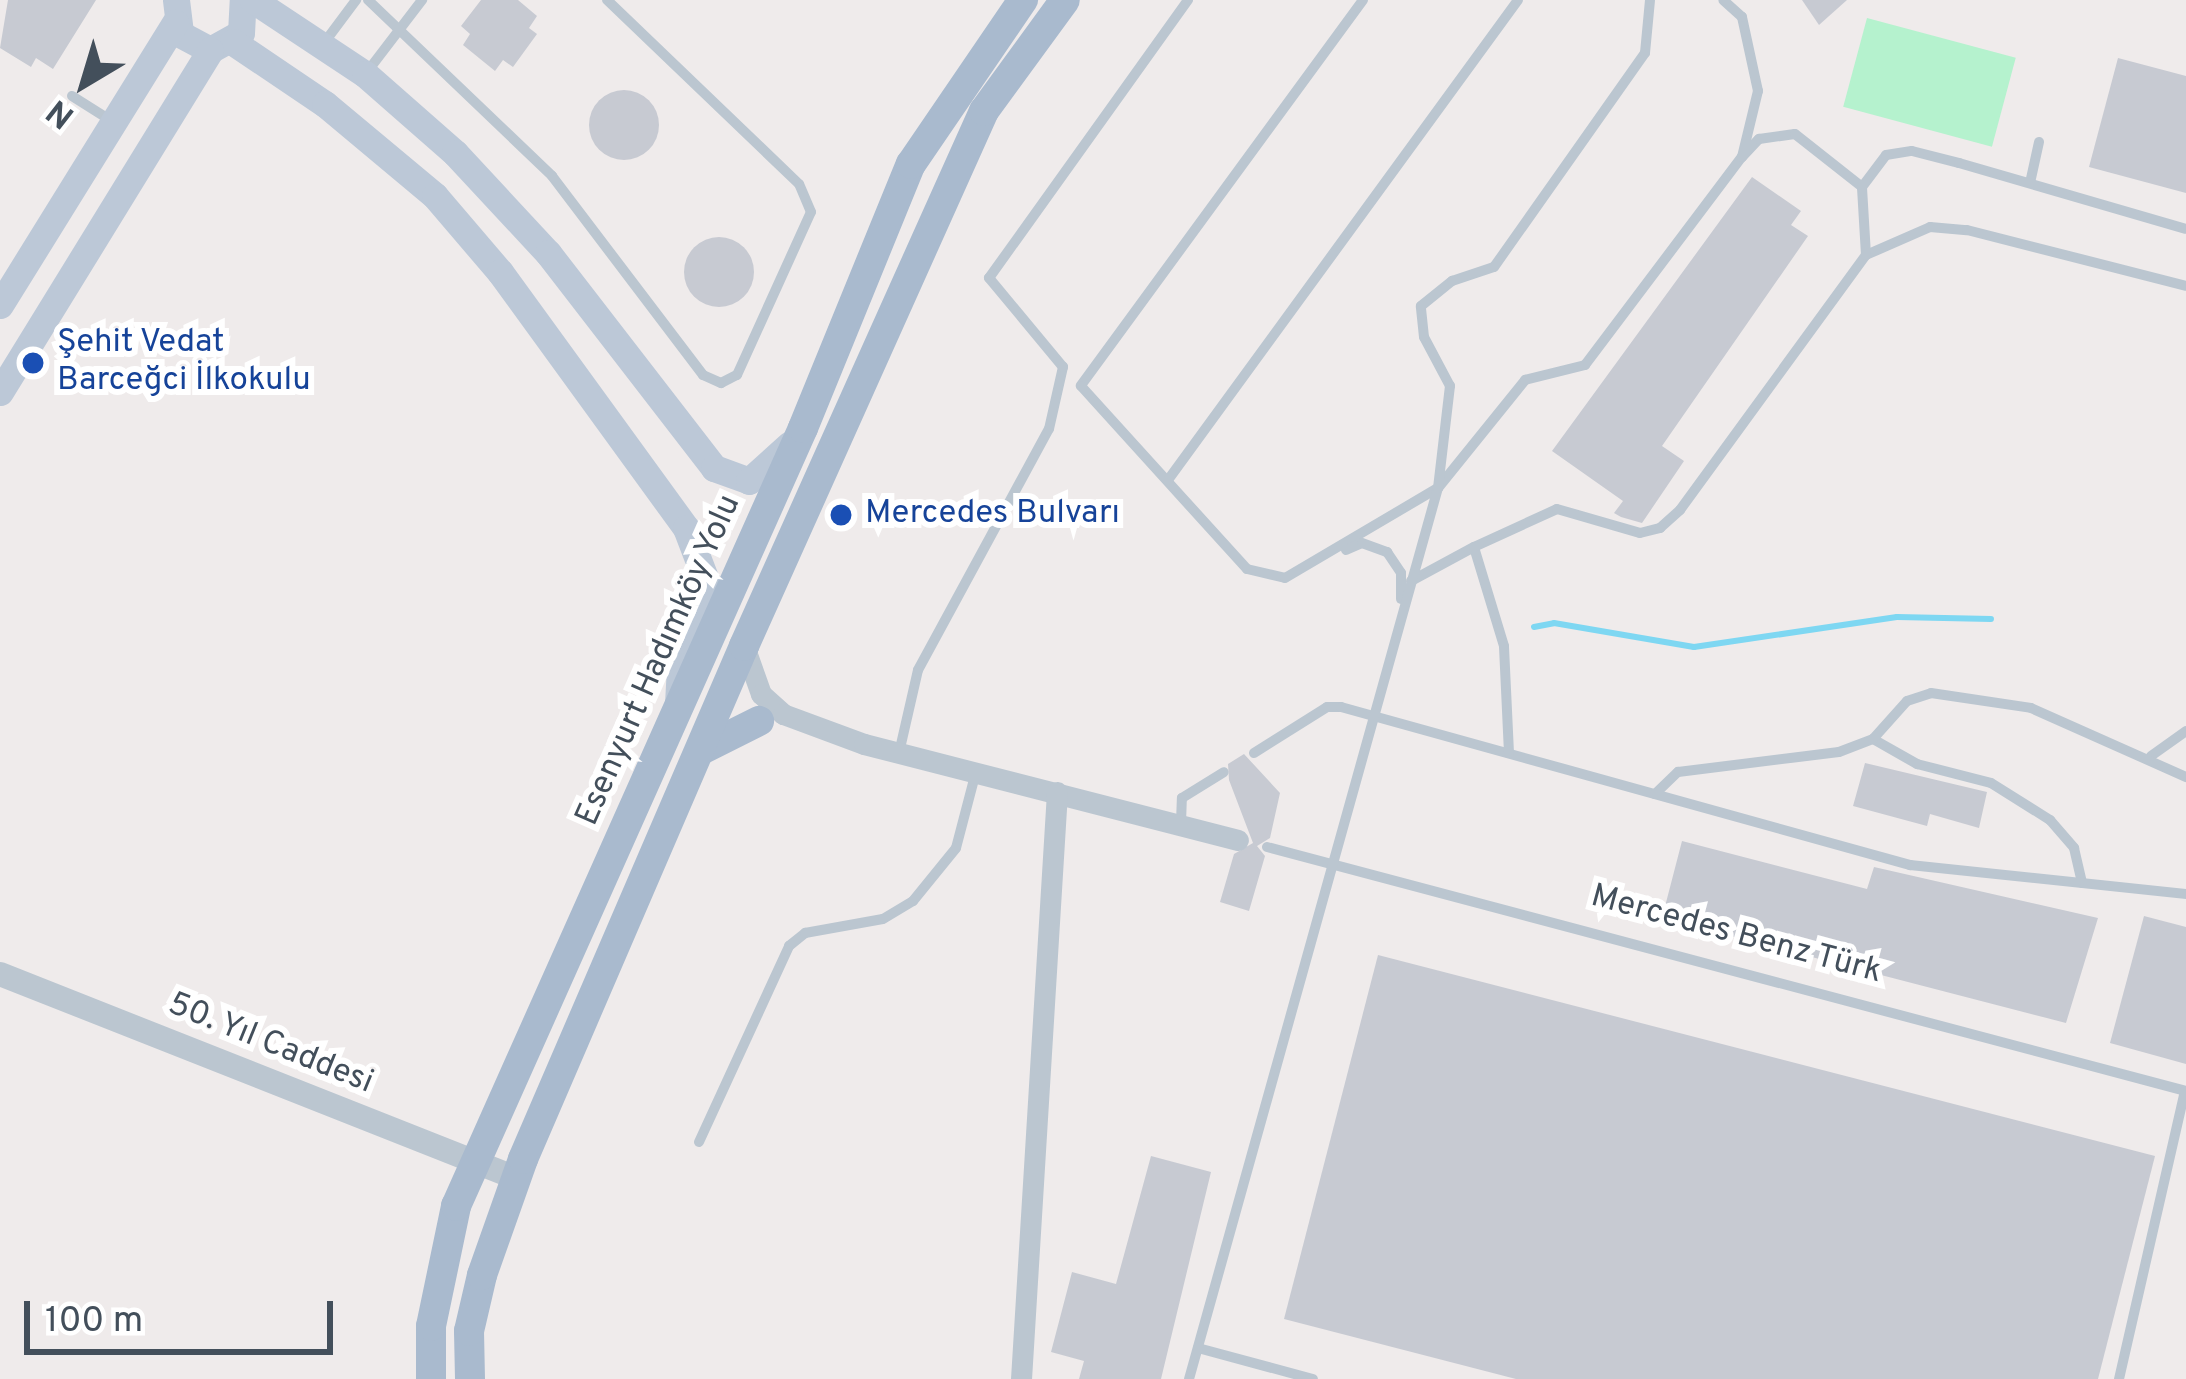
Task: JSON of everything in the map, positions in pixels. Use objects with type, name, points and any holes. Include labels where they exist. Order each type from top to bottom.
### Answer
[{"type":"main road","points":[[0,392],[221,46],[245,22],[243,0]]},
{"type":"main road","points":[[253,0],[365,74],[455,153],[548,253],[714,468],[738,480],[760,476],[803,428]]},
{"type":"main road","name":"Esenyurt Hadımköy Yolu","points":[[431,1379],[431,1326],[456,1207],[803,428],[925,135],[1023,0]]},
{"type":"main road","points":[[470,1379],[477,1294],[516,1178],[743,646],[977,125],[1065,0]]},
{"type":"main road","points":[[176,12],[188,43],[221,46],[326,104],[446,208],[686,528],[706,590],[680,666],[677,714]]},
{"type":"main road","points":[[0,305],[176,12]]},
{"type":"main road","points":[[701,750],[759,721]]},
{"type":"street","points":[[743,646],[761,694],[783,714],[864,744]]},
{"type":"street","points":[[724,694],[759,721],[1238,840]]},
{"type":"street","points":[[1021,1379],[1057,792]]},
{"type":"street","name":"50. Yıl Caddesi","points":[[0,974],[516,1178]]},
{"type":"lane","points":[[324,44],[356,0]]},
{"type":"lane","points":[[368,0],[402,26],[552,176],[703,375],[722,382],[737,375],[811,212],[799,184],[608,0]]},
{"type":"lane","points":[[365,74],[422,0]]},
{"type":"lane","points":[[899,753],[918,670],[1049,429],[1063,367],[989,278],[1188,0]]},
{"type":"lane","points":[[1363,0],[1082,386],[1246,569],[1286,578],[1438,488],[1525,380],[1585,365],[1742,157],[1760,140],[1795,134],[1862,187]]},
{"type":"lane","points":[[1168,480],[1518,0]]},
{"type":"lane","points":[[1190,1379],[1438,488],[1450,386],[1424,337],[1421,305],[1452,281],[1494,267],[1645,52],[1650,0]]},
{"type":"lane","points":[[1723,0],[1742,17],[1758,92],[1742,157]]},
{"type":"lane","points":[[72,96],[113,122]]},
{"type":"lane","points":[[2030,183],[2039,142]]},
{"type":"lane","points":[[1866,255],[1862,187],[1886,155],[1912,151],[2186,229]]},
{"type":"lane","points":[[1411,581],[1556,509],[1640,533],[1660,528],[1866,255],[1930,227],[1967,230],[2186,286]]},
{"type":"lane","points":[[1320,560],[1362,544],[1387,552],[1401,573],[1401,614]]},
{"type":"lane","points":[[1474,547],[1504,646],[1509,753]]},
{"type":"lane","points":[[699,664],[724,694]]},
{"type":"lane","points":[[1655,794],[1678,772],[1839,752],[1874,739],[1907,701],[1931,693],[2031,708],[2099,743],[2151,756],[2186,777]]},
{"type":"lane","points":[[1254,753],[1327,707],[1910,866],[2186,894]]},
{"type":"lane","points":[[2151,756],[2186,731]]},
{"type":"lane","points":[[1874,739],[1917,764],[1991,783],[2050,820],[2074,848],[2082,883]]},
{"type":"lane","points":[[699,1142],[789,946],[805,933],[883,919],[913,902],[956,848],[976,772]]},
{"type":"lane","points":[[1181,824],[1182,798],[1224,772]]},
{"type":"lane","name":"Mercedes Benz Türk","points":[[1267,847],[2185,1091]]},
{"type":"lane","points":[[2119,1379],[2185,1091]]},
{"type":"lane","points":[[1198,1348],[1312,1379]]},
{"type":"green space","points":[[1867,18],[2016,58],[1992,147],[1843,107]]},
{"type":"building","points":[[8,0],[96,0],[53,69],[36,58],[31,67],[0,48]]},
{"type":"building","points":[[481,0],[518,0],[537,16],[529,28],[537,34],[513,67],[503,60],[495,71],[463,45],[470,34],[461,26]]},
{"type":"building","points":[[1802,0],[1847,0],[1819,25]]},
{"type":"building","points":[[2118,58],[2186,76],[2186,193],[2089,167]]},
{"type":"building","points":[[624,90],[649,100],[659,125],[649,150],[624,160],[599,150],[589,125],[599,100]]},
{"type":"building","points":[[1752,177],[1801,211],[1791,225],[1808,236],[1662,446],[1684,461],[1642,523],[1621,517],[1614,513],[1623,501],[1552,451]]},
{"type":"building","points":[[719,237],[744,247],[754,272],[744,297],[719,307],[694,297],[684,272],[694,247]]},
{"type":"building","points":[[1244,754],[1280,793],[1270,838],[1257,846],[1265,856],[1249,911],[1220,902],[1234,854],[1253,843],[1229,780],[1228,764]]},
{"type":"building","points":[[1865,763],[1987,792],[1979,828],[1930,814],[1927,826],[1853,806]]},
{"type":"building","points":[[1682,841],[1867,889],[1874,867],[2098,918],[2066,1023],[1662,918]]},
{"type":"building","points":[[2144,916],[2186,927],[2186,1064],[2110,1043]]},
{"type":"building","points":[[1378,955],[2155,1156],[2098,1379],[1516,1379],[1284,1319]]},
{"type":"building","points":[[1151,1156],[1211,1172],[1161,1379],[1079,1379],[1084,1361],[1051,1352],[1072,1272],[1116,1284]]},
{"type":"waterway","points":[[1534,627],[1554,623],[1694,647],[1897,617],[1991,619]]},
{"type":"place","name":"Şehit Vedat Barceğci İlkokulu","points":[[33,363]]},
{"type":"place","name":"Mercedes Bulvarı","points":[[841,515]]}]
